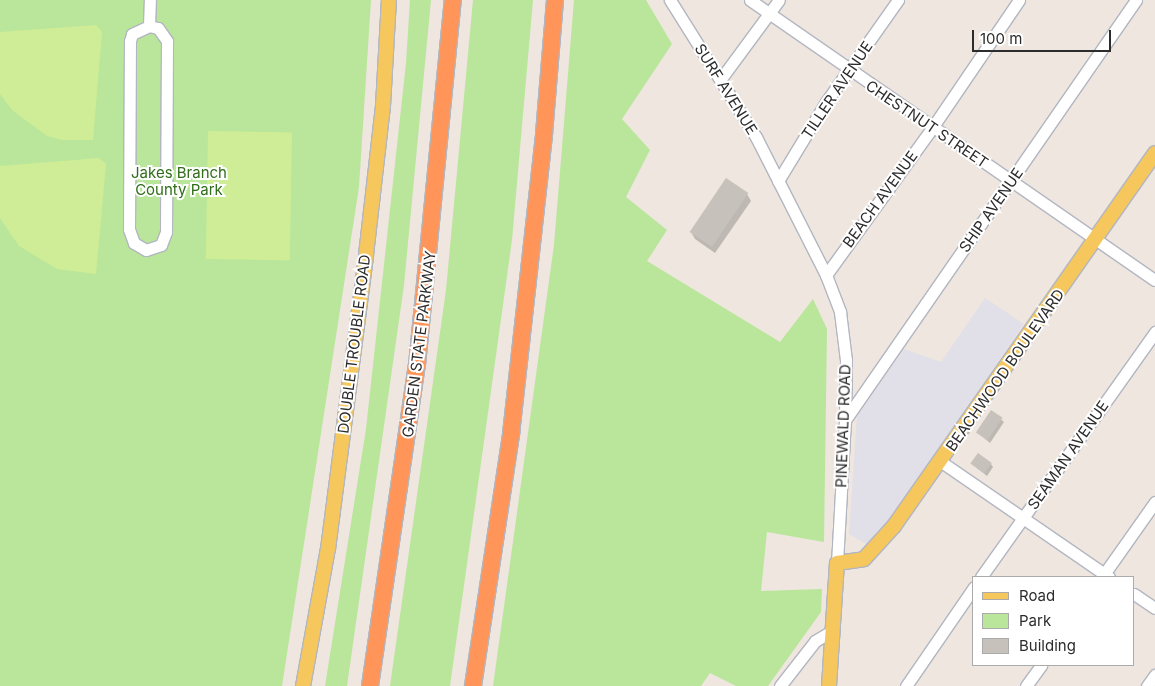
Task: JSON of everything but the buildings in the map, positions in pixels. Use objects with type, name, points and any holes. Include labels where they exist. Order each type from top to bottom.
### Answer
[{"type":"highway","name":"GARDEN STATE PARKWAY","points":[[370,686],[417,365],[453,0]]},
{"type":"highway","points":[[473,686],[512,434],[544,134],[555,0]]},
{"type":"main road","name":"DOUBLE TROUBLE ROAD","points":[[304,686],[328,548],[366,255],[383,106],[389,0]]},
{"type":"main road","name":"BEACHWOOD BOULEVARD","points":[[837,564],[864,559],[877,547],[1097,240],[1155,153]]},
{"type":"main road","name":"PINEWALD ROAD","points":[[829,686],[837,564]]},
{"type":"street","name":"SURF AVENUE","points":[[670,0],[720,80],[778,181]]},
{"type":"street","name":"CHESTNUT STREET","points":[[750,0],[849,71],[1155,280]]},
{"type":"street","points":[[720,80],[779,0]]},
{"type":"street","name":"TILLER AVENUE","points":[[778,181],[849,71],[898,0]]},
{"type":"street","name":"BEACH AVENUE","points":[[826,274],[932,128],[1019,0]]},
{"type":"street","name":"SHIP AVENUE","points":[[845,420],[1136,0]]},
{"type":"street","points":[[147,2],[149,26]]},
{"type":"street","points":[[149,26],[158,28],[167,41],[166,232],[161,245],[146,250],[134,243],[130,229],[130,51],[132,34],[149,26]]},
{"type":"street","name":"PINEWALD ROAD","points":[[778,181],[826,274],[843,328],[845,420],[837,564]]},
{"type":"street","name":"SEAMAN AVENUE","points":[[982,576],[1155,332]]},
{"type":"street","points":[[940,461],[1105,576],[1155,502]]},
{"type":"street","points":[[906,686],[972,590]]},
{"type":"street","points":[[1135,595],[1155,608]]},
{"type":"street","points":[[787,684],[815,641],[833,630]]},
{"type":"street","points":[[1026,686],[1039,666]]},
{"type":"street","points":[[1147,686],[1155,674]]},
{"type":"shaded area","points":[[985,298],[1024,324],[871,547],[849,534],[857,416],[904,349],[941,362]]},
{"type":"green space","name":"Jakes Branch County Park","points":[[0,0],[371,0],[359,187],[282,686],[0,686]]},
{"type":"green space","points":[[410,0],[431,0],[404,285],[347,686],[325,686],[366,429],[406,63]]},
{"type":"green space","points":[[473,0],[533,0],[512,240],[450,686],[390,686],[446,290]]},
{"type":"green space","points":[[574,0],[646,0],[672,44],[622,119],[650,150],[626,197],[667,230],[647,261],[780,342],[813,299],[827,329],[824,542],[767,532],[761,591],[822,589],[821,612],[768,686],[736,686],[710,673],[701,686],[493,686],[554,245]]},
{"type":"green space","points":[[96,25],[102,32],[93,140],[62,140],[47,136],[13,111],[0,94],[0,32]]},
{"type":"green space","points":[[208,131],[292,132],[290,260],[206,259]]},
{"type":"green space","points":[[99,158],[106,164],[96,274],[57,269],[19,246],[0,218],[0,166]]}]
